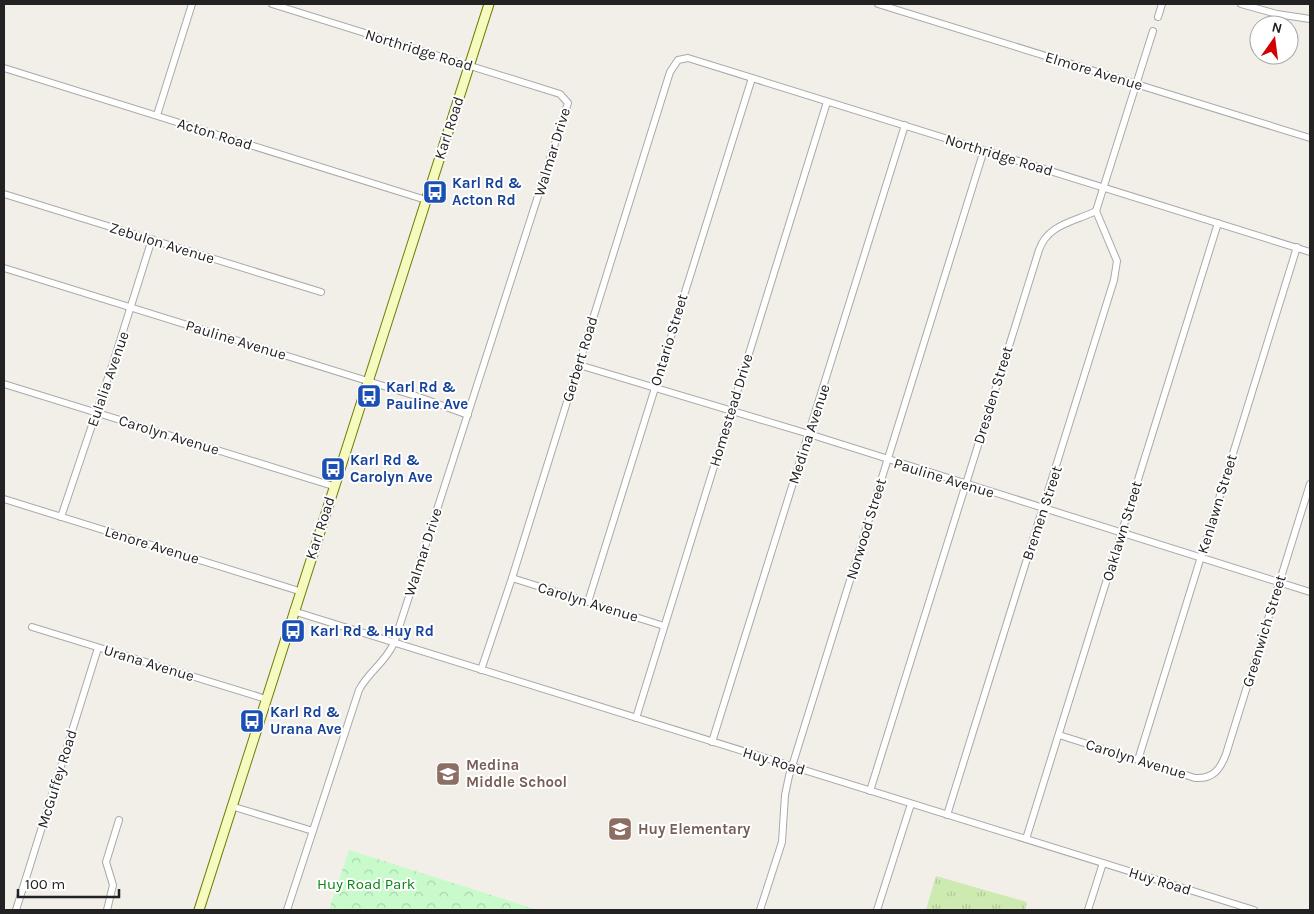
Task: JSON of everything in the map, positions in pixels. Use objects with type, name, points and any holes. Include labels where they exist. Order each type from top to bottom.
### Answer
[{"type":"main road","name":"Karl Road","points":[[199,910],[299,591],[489,4]]},
{"type":"street","points":[[157,115],[192,4]]},
{"type":"street","name":"Northridge Road","points":[[272,4],[560,94],[566,98]]},
{"type":"street","name":"Elmore Avenue","points":[[878,4],[1310,138]]},
{"type":"street","points":[[1158,17],[1162,4]]},
{"type":"street","points":[[1240,4],[1277,14],[1310,19]]},
{"type":"street","points":[[1096,211],[1138,84],[1153,31]]},
{"type":"street","name":"Northridge Road","points":[[688,58],[1310,252]]},
{"type":"street","name":"Gerbert Road","points":[[481,670],[512,578],[670,72],[678,60],[688,58]]},
{"type":"street","name":"Acton Road","points":[[4,68],[426,200]]},
{"type":"street","name":"Ontario Street","points":[[588,602],[752,78]]},
{"type":"street","name":"Walmar Drive","points":[[287,910],[359,690],[363,682],[386,658],[394,643],[567,108],[566,98]]},
{"type":"street","name":"Homestead Drive","points":[[636,718],[827,102]]},
{"type":"street","name":"Medina Avenue","points":[[712,742],[905,125]]},
{"type":"street","name":"Norwood Street","points":[[760,910],[782,842],[786,787],[984,150]]},
{"type":"street","name":"Zebulon Avenue","points":[[4,194],[321,292]]},
{"type":"street","name":"Dresden Street","points":[[870,791],[1042,241],[1054,228],[1096,211]]},
{"type":"street","name":"Bremen Street","points":[[947,815],[1114,280],[1117,261],[1096,211]]},
{"type":"street","name":"Oaklawn Street","points":[[1026,839],[1218,223]]},
{"type":"street","name":"Eulalia Avenue","points":[[61,517],[97,413],[152,239]]},
{"type":"street","name":"Kenlawn Street","points":[[1138,760],[1297,247]]},
{"type":"street","name":"Pauline Avenue","points":[[4,268],[468,415]]},
{"type":"street","name":"Pauline Avenue","points":[[578,365],[730,412],[809,434],[965,485],[1310,592]]},
{"type":"street","name":"Carolyn Avenue","points":[[4,384],[333,486]]},
{"type":"street","name":"Greenwich Street","points":[[1214,775],[1222,766],[1226,754],[1310,484]]},
{"type":"street","name":"Lenore Avenue","points":[[4,499],[299,591]]},
{"type":"street","name":"Carolyn Avenue","points":[[512,578],[664,626]]},
{"type":"street","name":"Huy Road","points":[[294,611],[1254,910]]},
{"type":"street","name":"Urana Avenue","points":[[32,627],[266,699]]},
{"type":"street","name":"McGuffey Road","points":[[16,910],[98,648]]},
{"type":"street","name":"Carolyn Avenue","points":[[1059,736],[1195,778],[1205,779],[1214,775]]},
{"type":"street","points":[[877,910],[911,804]]},
{"type":"street","points":[[232,806],[313,831]]},
{"type":"street","points":[[107,910],[113,885],[106,868],[106,862],[119,820]]},
{"type":"street","points":[[1088,910],[1103,863]]},
{"type":"green space","name":"Huy Road Park","points":[[349,850],[538,910],[329,910]]},
{"type":"green space","points":[[936,876],[1027,902],[1025,910],[926,910]]},
{"type":"place","name":"Karl Rd & Acton Rd","points":[[435,192]]},
{"type":"place","name":"Karl Rd & Pauline Ave","points":[[369,396]]},
{"type":"place","name":"Karl Rd & Carolyn Ave","points":[[333,469]]},
{"type":"place","name":"Karl Rd & Huy Rd","points":[[293,631]]},
{"type":"place","name":"Karl Rd & Urana Ave","points":[[252,721]]},
{"type":"place","name":"Medina Middle School","points":[[448,774]]},
{"type":"place","name":"Huy Elementary","points":[[620,829]]}]
